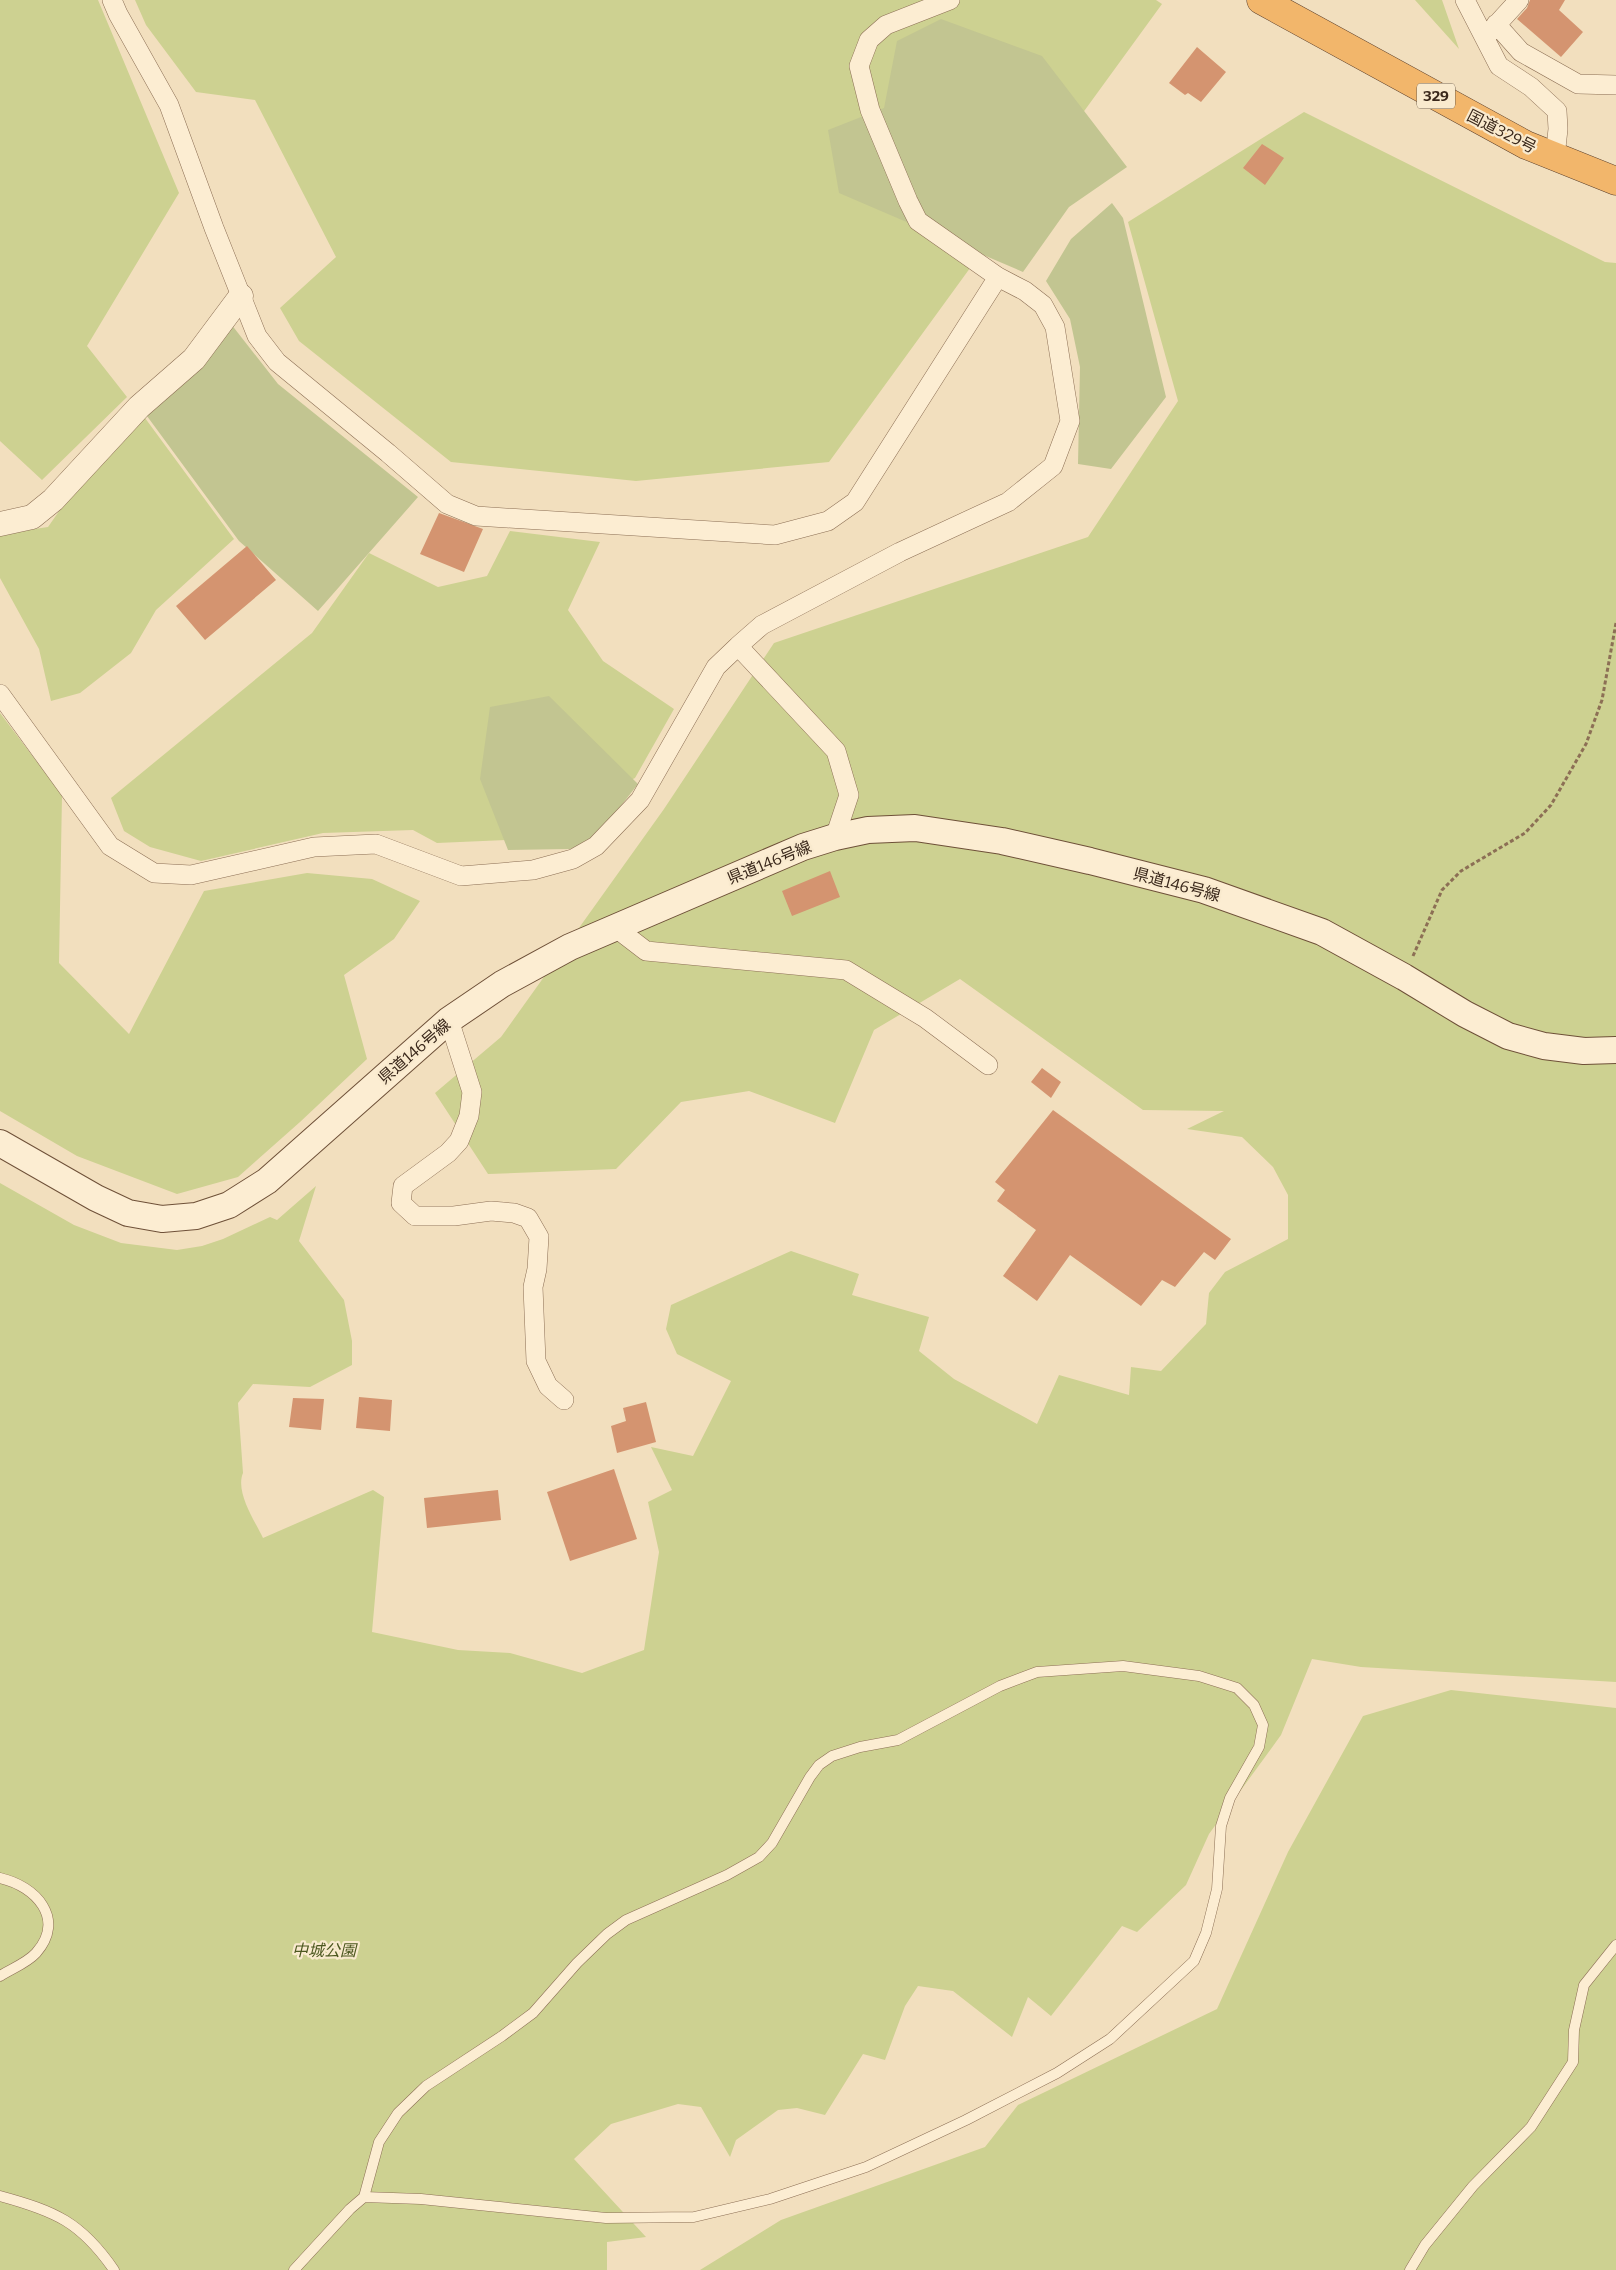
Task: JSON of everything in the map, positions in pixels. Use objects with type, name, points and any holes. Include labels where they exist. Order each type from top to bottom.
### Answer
[{"type":"highway","name":"国道329号","points":[[1261,0],[1526,145],[1616,181]]},
{"type":"main road","name":"県道146号線","points":[[0,1143],[96,1198],[128,1213],[162,1218],[196,1216],[229,1205],[267,1181],[449,1020],[502,984],[570,947],[803,847],[835,837],[868,830],[915,828],[1002,841],[1204,890],[1322,932],[1404,977],[1465,1014],[1508,1036],[1544,1046],[1584,1051],[1616,1050]]},
{"type":"street","points":[[112,0],[169,105],[258,336],[277,362],[388,452],[447,504],[476,516],[775,535],[828,521],[855,502],[998,277]]},
{"type":"street","points":[[0,694],[110,846],[154,873],[191,875],[314,847],[376,844],[461,876],[533,870],[573,859],[596,846],[640,800],[716,666],[762,625],[900,552],[1008,502],[1053,466],[1070,421],[1055,327],[1043,305],[1025,291],[998,277],[918,221],[870,110],[859,66],[869,40],[886,25],[950,0]]},
{"type":"street","points":[[1465,0],[1499,66],[1531,87],[1557,111],[1558,129],[1555,157]]},
{"type":"street","points":[[1484,39],[1519,0]]},
{"type":"street","points":[[1496,24],[1521,52],[1578,84],[1616,85]]},
{"type":"street","points":[[0,524],[32,517],[53,500],[139,407],[194,360],[242,296]]},
{"type":"street","points":[[738,646],[836,751],[849,795],[835,837]]},
{"type":"street","points":[[616,928],[646,951],[846,970],[926,1018],[988,1065]]},
{"type":"street","points":[[449,1020],[472,1092],[469,1116],[459,1140],[448,1153],[403,1186],[401,1203],[415,1216],[454,1216],[491,1212],[514,1213],[528,1218],[539,1237],[537,1269],[533,1287],[536,1361],[548,1386],[564,1400]]},
{"type":"lane","points":[[294,2270],[350,2209],[364,2197],[379,2142],[398,2113],[426,2086],[502,2036],[533,2013],[577,1963],[607,1934],[626,1920],[727,1875],[759,1857],[772,1843],[810,1777],[819,1765],[832,1756],[860,1747],[898,1740],[1000,1686],[1037,1672],[1124,1666],[1199,1676],[1237,1688],[1254,1705],[1263,1726],[1259,1747],[1230,1798],[1221,1826],[1218,1889],[1206,1933],[1194,1961],[1110,2039],[1057,2073],[966,2120],[866,2167],[770,2199],[694,2217],[606,2218],[421,2198],[364,2197]]},
{"type":"lane","points":[[0,1878],[12,1880],[35,1895],[48,1914],[48,1936],[35,1954],[0,1976]]},
{"type":"lane","points":[[1410,2270],[1426,2245],[1473,2186],[1531,2127],[1573,2062],[1574,2030],[1584,1985],[1616,1945]]},
{"type":"lane","points":[[0,2196],[25,2203],[67,2220],[97,2246],[114,2270]]},
{"type":"path","points":[[1404,977],[1442,890],[1461,871],[1525,833],[1551,805],[1586,744],[1602,700],[1616,623]]},
{"type":"green space","points":[[0,0],[98,0],[179,193],[87,346],[127,397],[42,480],[0,441]]},
{"type":"green space","points":[[135,0],[1156,0],[1162,4],[829,462],[636,481],[451,462],[299,341],[280,308],[336,257],[255,100],[196,92],[146,25]]},
{"type":"green space","points":[[1415,0],[1442,0],[1459,49]]},
{"type":"green space","points":[[941,19],[1042,56],[1127,167],[1069,207],[1023,272],[839,193],[828,130],[884,108],[897,41]]},
{"type":"green space","name":"中城公園","points":[[1304,112],[1605,262],[1616,263],[1616,1682],[1361,1667],[1312,1659],[1281,1735],[1209,1834],[1186,1885],[1137,1932],[1122,1926],[1051,2016],[1028,1997],[1012,2037],[953,1991],[918,1986],[905,2006],[885,2060],[863,2054],[825,2115],[797,2108],[778,2110],[736,2140],[730,2157],[701,2107],[678,2104],[611,2124],[574,2159],[646,2237],[607,2242],[607,2270],[0,2270],[0,1183],[74,1225],[121,1243],[177,1250],[202,1246],[223,1239],[270,1217],[277,1220],[316,1186],[299,1241],[344,1300],[352,1341],[352,1365],[310,1387],[253,1384],[238,1403],[243,1473],[242,1489],[247,1506],[263,1538],[373,1490],[384,1497],[372,1632],[458,1650],[510,1653],[582,1673],[644,1650],[659,1552],[648,1502],[672,1490],[651,1447],[693,1456],[731,1381],[677,1354],[666,1329],[671,1305],[791,1251],[859,1274],[852,1295],[929,1317],[919,1351],[954,1379],[1037,1424],[1059,1375],[1129,1395],[1131,1367],[1161,1371],[1206,1324],[1209,1293],[1225,1272],[1288,1239],[1288,1195],[1273,1167],[1242,1137],[1187,1129],[1224,1111],[1143,1110],[960,979],[874,1030],[835,1123],[749,1091],[681,1102],[616,1169],[488,1174],[435,1093],[501,1037],[664,809],[774,643],[1088,537],[1178,401],[1128,222]]},
{"type":"green space","points":[[1112,203],[1123,218],[1166,397],[1111,469],[1078,464],[1080,367],[1070,319],[1046,281],[1071,239]]},
{"type":"green space","points":[[231,324],[278,384],[418,497],[318,611],[239,541],[144,412]]},
{"type":"green space","points":[[145,418],[234,539],[156,610],[131,653],[80,693],[51,701],[39,649],[0,578],[0,534],[48,527],[69,497]]},
{"type":"green space","points":[[510,531],[600,542],[568,610],[603,661],[674,709],[635,778],[506,840],[437,843],[413,830],[323,833],[201,861],[150,847],[124,831],[111,798],[312,633],[369,553],[438,587],[487,576]]},
{"type":"green space","points":[[549,696],[638,784],[595,839],[570,849],[508,850],[480,779],[490,707]]},
{"type":"green space","points":[[0,713],[62,795],[59,963],[129,1034],[204,891],[307,873],[372,879],[420,901],[394,939],[344,975],[367,1059],[238,1177],[177,1194],[77,1156],[0,1111]]},
{"type":"green space","points":[[1451,1690],[1616,1708],[1616,2270],[700,2270],[781,2220],[985,2147],[1018,2105],[1217,2009],[1288,1852],[1363,1716]]},
{"type":"building","points":[[1530,0],[1565,0],[1559,10],[1583,32],[1561,57],[1517,19],[1527,8]]},
{"type":"building","points":[[1197,47],[1226,72],[1201,102],[1188,93],[1185,95],[1169,83]]},
{"type":"building","points":[[1262,144],[1284,158],[1265,185],[1243,168]]},
{"type":"building","points":[[439,513],[483,529],[464,572],[420,554]]},
{"type":"building","points":[[247,546],[276,580],[205,640],[176,606]]},
{"type":"building","points":[[830,871],[840,897],[792,916],[782,891]]},
{"type":"building","points":[[1042,1068],[1061,1082],[1051,1098],[1031,1082]]},
{"type":"building","points":[[1053,1110],[1231,1239],[1215,1260],[1204,1252],[1175,1287],[1162,1280],[1141,1306],[1070,1255],[1037,1301],[1003,1276],[1036,1230],[997,1201],[1005,1190],[995,1182]]},
{"type":"building","points":[[359,1397],[392,1400],[390,1431],[356,1428]]},
{"type":"building","points":[[293,1398],[324,1399],[321,1430],[289,1427]]},
{"type":"building","points":[[646,1402],[656,1442],[617,1453],[611,1426],[626,1421],[623,1408]]},
{"type":"building","points":[[614,1469],[637,1539],[570,1561],[547,1492]]},
{"type":"building","points":[[498,1490],[501,1520],[427,1528],[424,1498]]}]
